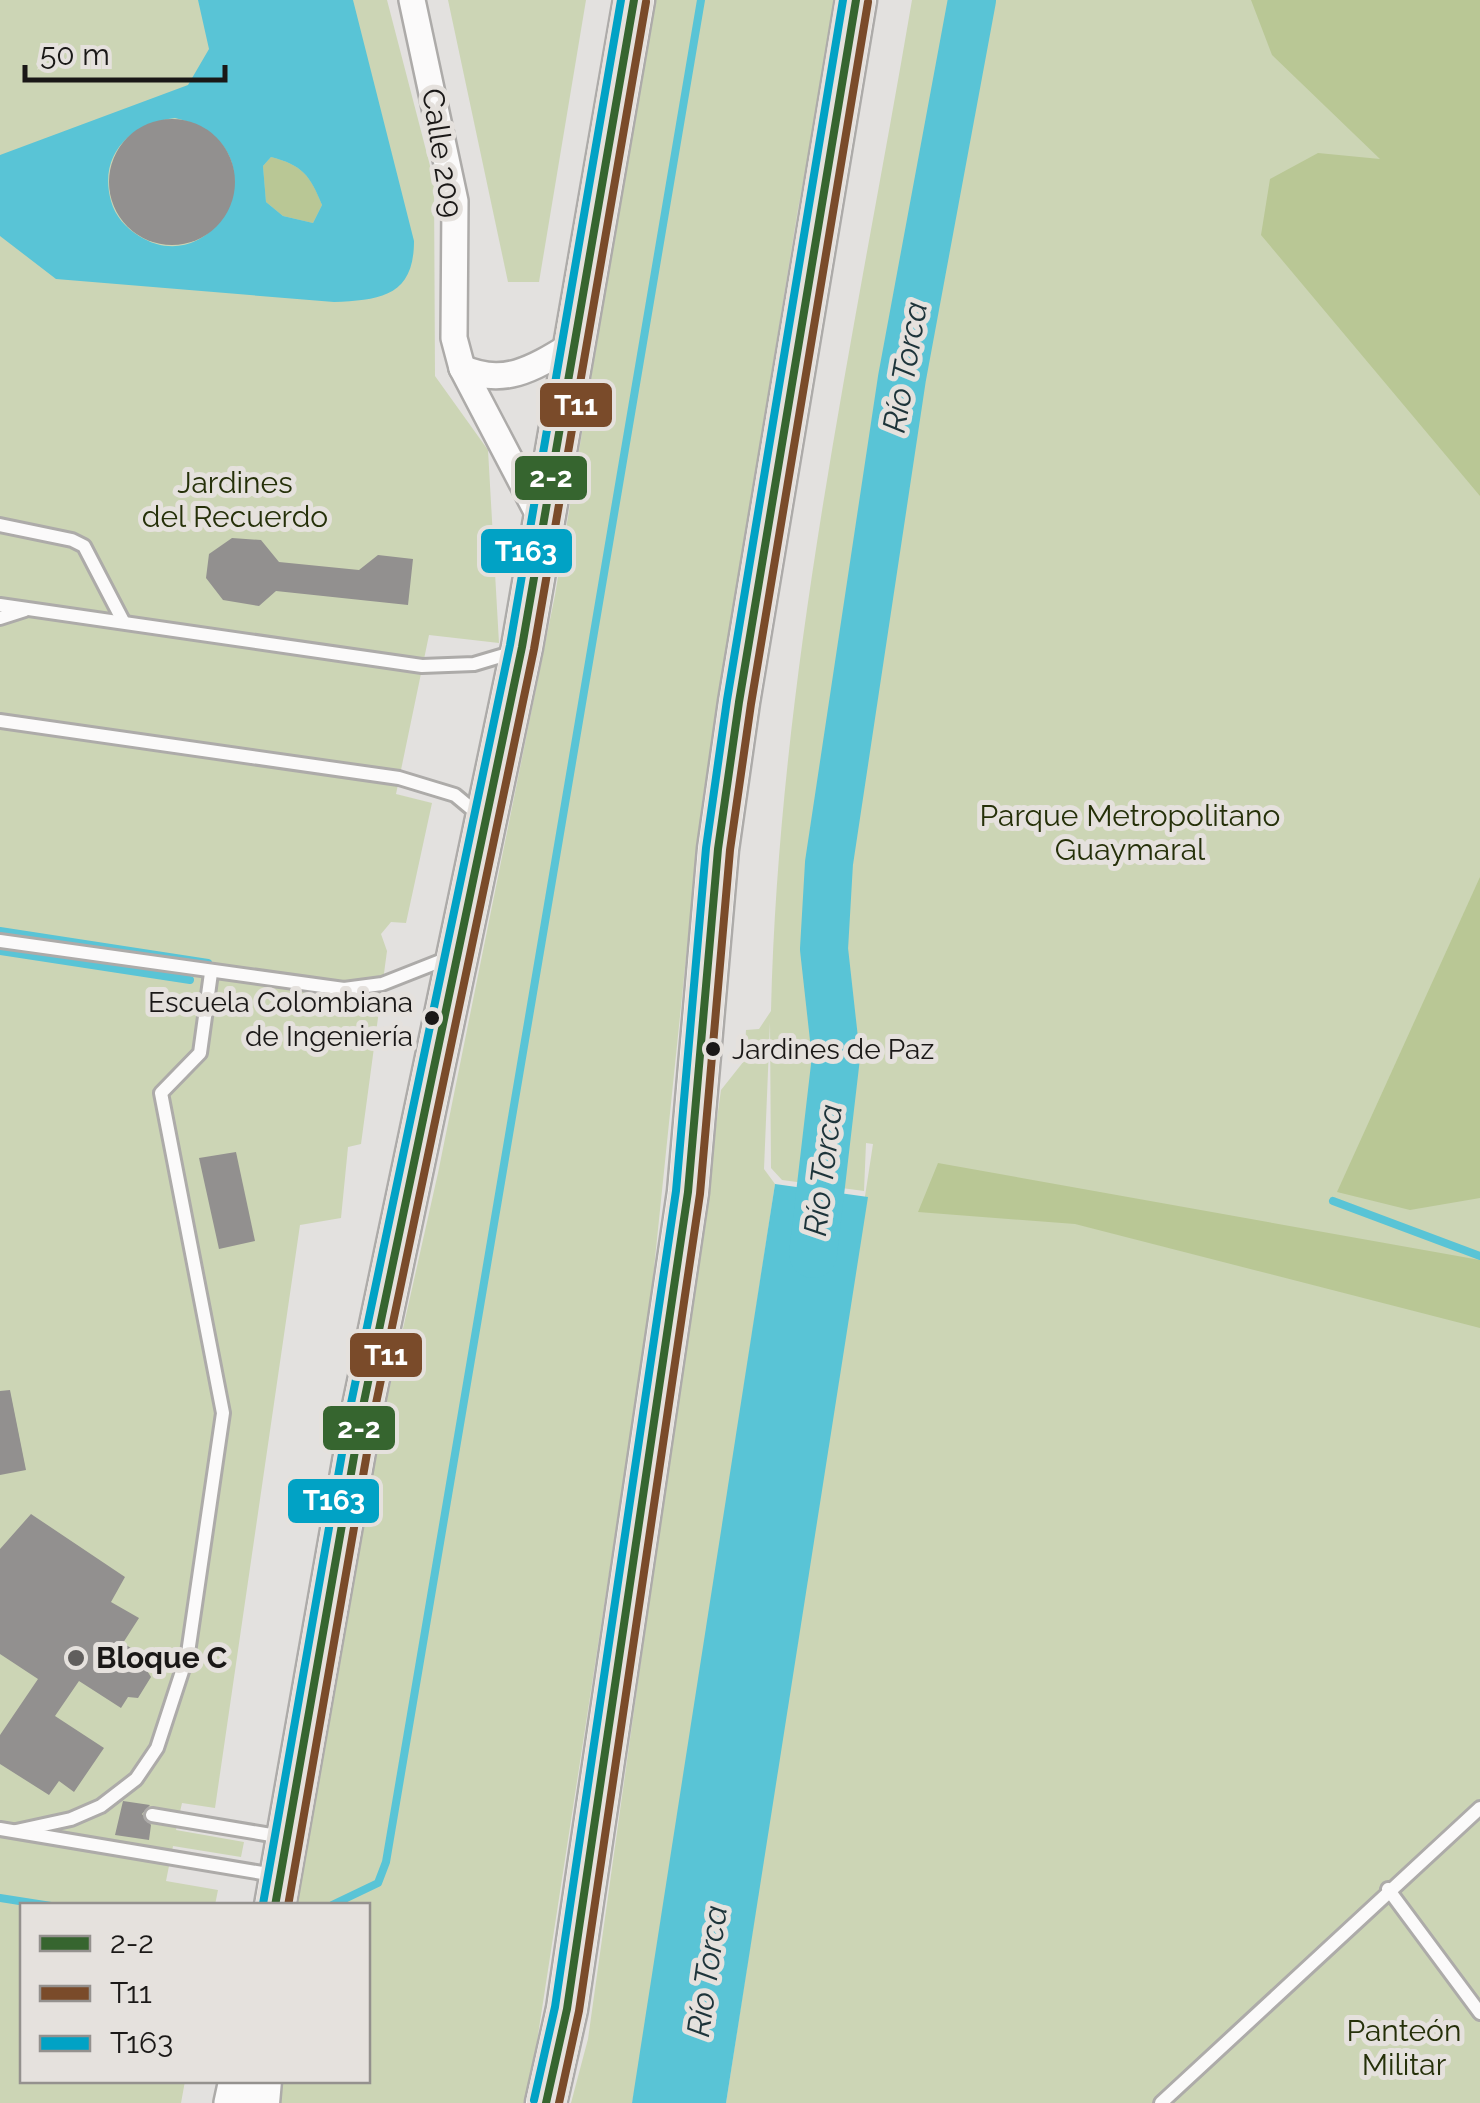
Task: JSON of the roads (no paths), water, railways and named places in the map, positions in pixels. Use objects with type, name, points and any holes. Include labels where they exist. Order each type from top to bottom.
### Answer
[{"type":"highway","points":[[275,1896],[362,1411],[522,648],[634,0]]},
{"type":"highway","points":[[546,2103],[567,2008],[688,1192],[718,849],[736,720],[856,0]]},
{"type":"street","name":"Calle 209","points":[[412,0],[454,200],[454,338],[462,368],[545,526]]},
{"type":"street","points":[[462,368],[486,379],[511,375],[576,343]]},
{"type":"lane","points":[[0,526],[72,540],[84,546],[123,621]]},
{"type":"lane","points":[[0,605],[422,666],[474,664],[522,648]]},
{"type":"lane","points":[[0,618],[27,609]]},
{"type":"lane","points":[[4,720],[399,778],[454,796],[486,821]]},
{"type":"lane","points":[[0,942],[344,989],[382,984],[460,950]]},
{"type":"lane","points":[[16,1831],[71,1819],[101,1806],[136,1779],[157,1748],[188,1654],[223,1428],[214,1350],[179,1198],[161,1093],[200,1053],[211,973]]},
{"type":"lane","points":[[101,1806],[119,1810]]},
{"type":"lane","points":[[1160,2103],[1480,1808]]},
{"type":"lane","points":[[152,1815],[285,1837]]},
{"type":"lane","points":[[0,1829],[275,1896]]},
{"type":"lane","points":[[1388,1890],[1480,2013]]},
{"type":"water","points":[[198,0],[353,0],[414,241],[408,273],[401,284],[380,296],[334,302],[56,279],[0,236],[0,155],[188,85],[209,49]],"holes":[[[175,118],[209,133],[228,154],[234,180],[229,205],[215,227],[194,242],[168,246],[139,236],[125,225],[113,206],[108,184],[114,155],[132,134]],[[271,157],[298,168],[309,179],[322,205],[313,223],[283,216],[266,202],[263,166]]]},
{"type":"water","points":[[775,1184],[868,1197],[726,2103],[632,2103]]},
{"type":"waterway","points":[[336,1903],[378,1883],[386,1862],[701,0]]},
{"type":"waterway","name":"Río Torca","points":[[813,1254],[836,1057],[824,949],[829,863],[902,378],[972,0]]},
{"type":"waterway","points":[[0,931],[208,963]]},
{"type":"waterway","points":[[0,951],[190,980]]},
{"type":"waterway","points":[[1333,1201],[1480,1256]]},
{"type":"waterway","points":[[0,1898],[32,1903]]},
{"type":"place","name":"Escuela Colombiana de Ingeniería","points":[[432,1018]]},
{"type":"place","name":"Jardines de Paz","points":[[713,1049]]},
{"type":"place","name":"Bloque C","points":[[76,1658]]},
{"type":"park label","name":"Jardines del Recuerdo","points":[[235,500]]},
{"type":"park label","name":"Parque Metropolitano Guaymaral","points":[[1130,833]]},
{"type":"park label","name":"Panteón Militar","points":[[1404,2048]]}]
